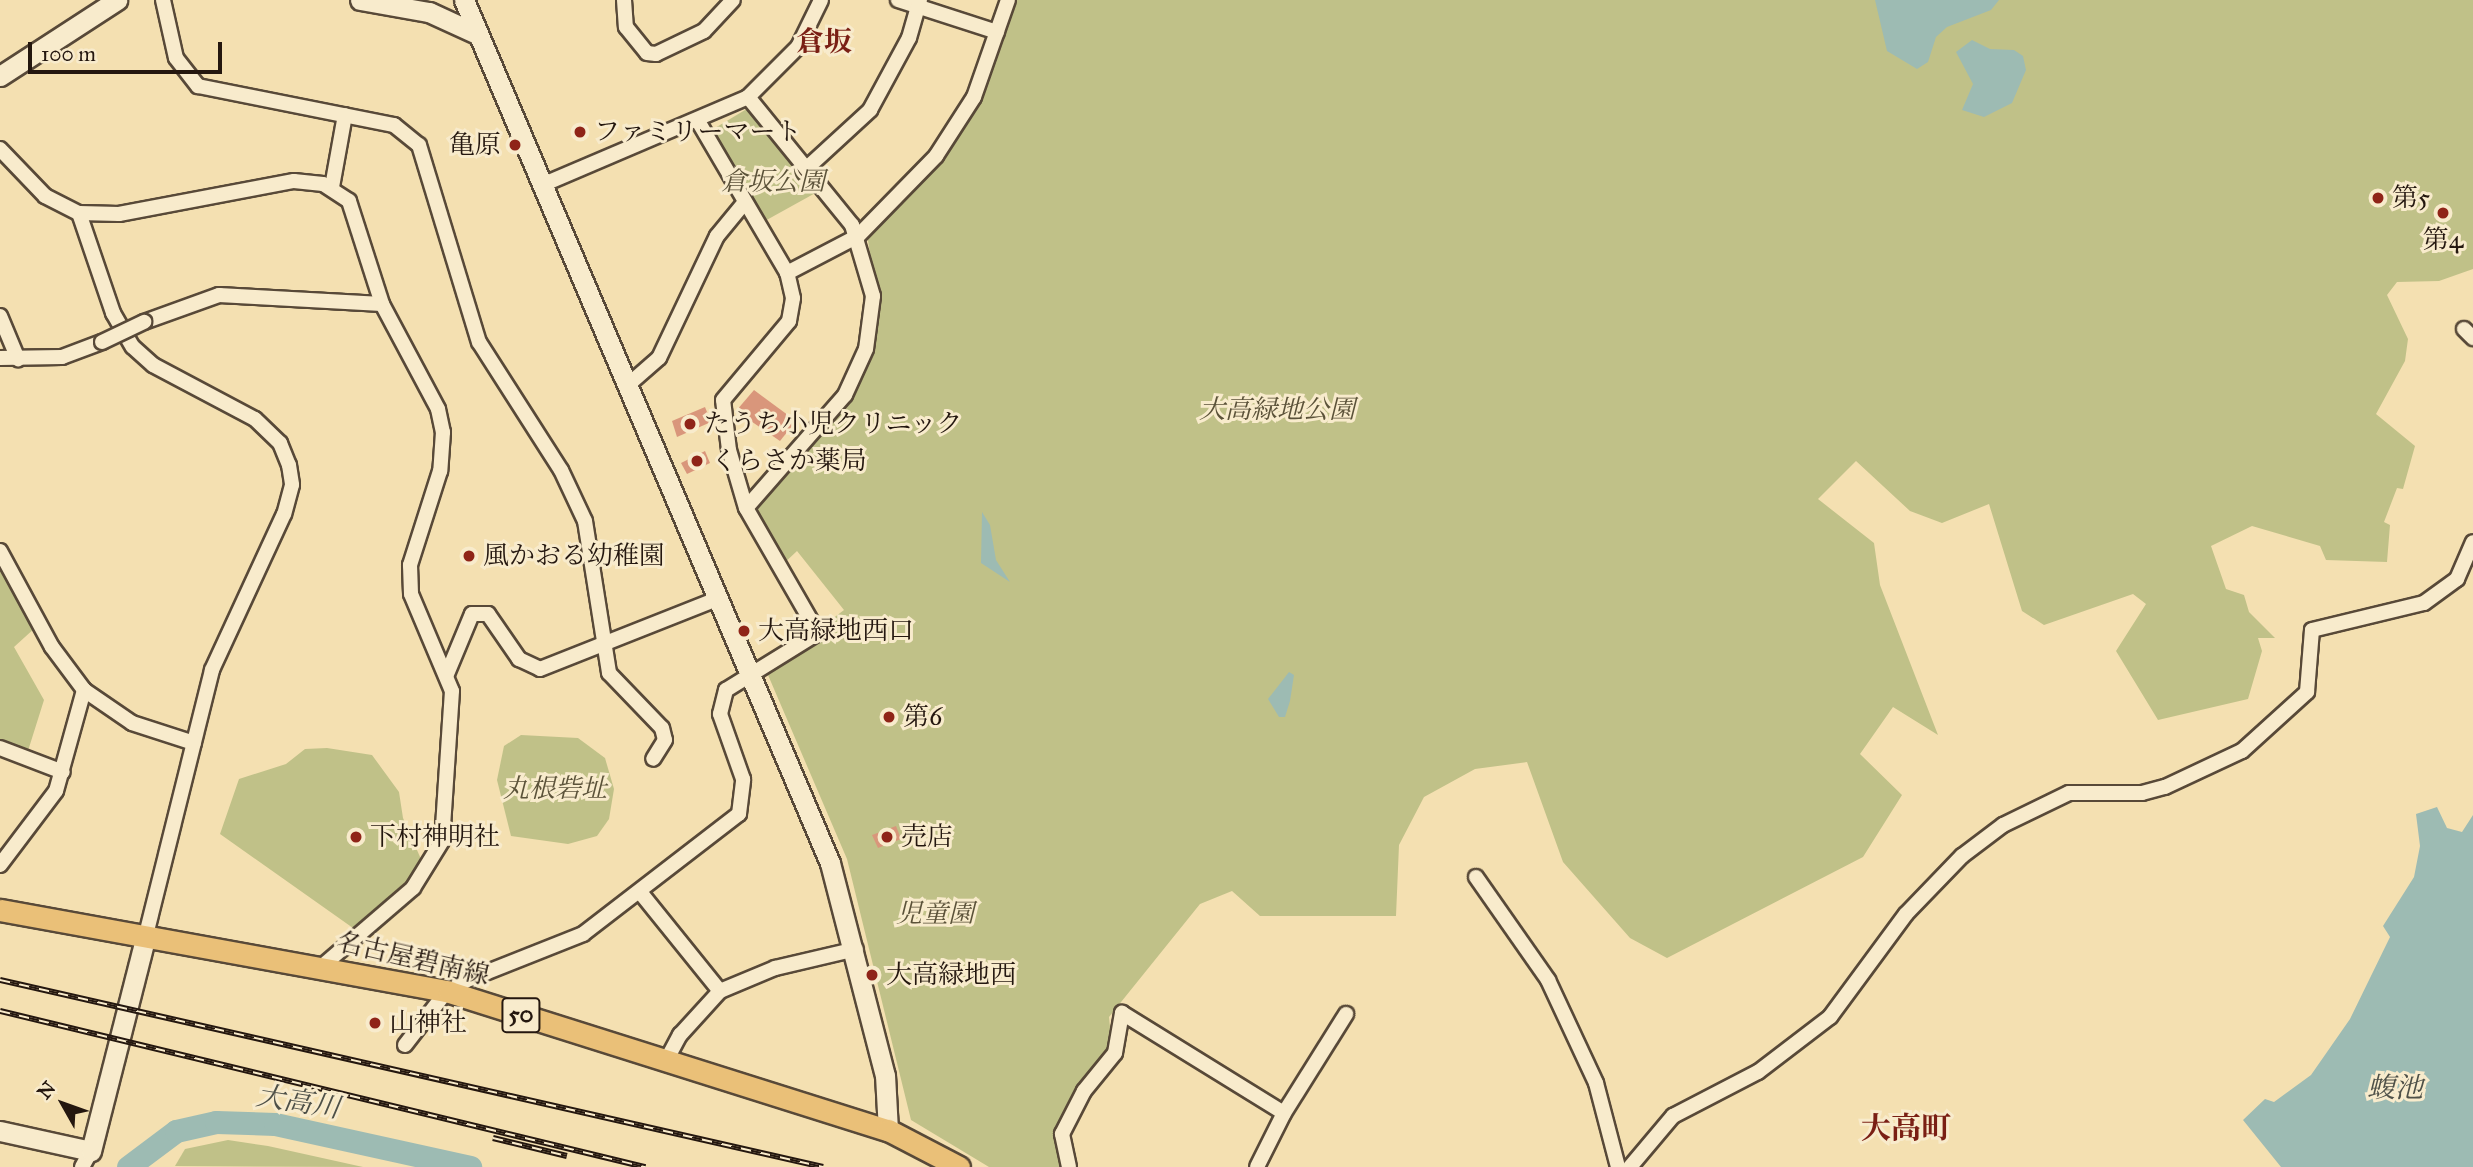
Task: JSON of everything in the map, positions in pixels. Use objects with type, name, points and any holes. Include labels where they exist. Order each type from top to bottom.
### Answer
[{"type":"main road","name":"名古屋碧南線","points":[[0,910],[449,992],[888,1130],[959,1167]]},
{"type":"street","points":[[0,76],[117,0]]},
{"type":"street","points":[[163,0],[176,58],[198,86],[394,125],[423,154],[479,342],[561,470],[585,521],[604,645],[616,684],[662,727],[665,740],[653,759]]},
{"type":"street","points":[[360,0],[429,12],[477,34]]},
{"type":"street","points":[[464,0],[753,674],[830,863],[856,949],[890,1098],[888,1130]]},
{"type":"street","points":[[624,0],[626,27],[647,53],[656,54],[704,31],[733,0]]},
{"type":"street","points":[[542,185],[698,121],[748,97],[798,47],[821,0]]},
{"type":"street","points":[[898,0],[919,4],[997,32]]},
{"type":"street","points":[[787,273],[858,236],[960,124],[1007,0]]},
{"type":"street","points":[[807,168],[870,110],[909,38],[919,4]]},
{"type":"street","points":[[746,508],[845,396],[861,365],[873,296],[858,236],[807,168],[748,97]]},
{"type":"street","points":[[332,187],[345,115]]},
{"type":"street","points":[[405,1045],[449,992],[565,944],[639,892],[738,814],[743,779],[720,715],[732,682],[753,674],[818,633],[746,508],[729,450],[723,400],[789,321],[793,298],[787,273],[698,121]]},
{"type":"street","points":[[0,149],[45,196],[79,213],[119,214],[294,181],[332,187],[356,217],[382,304],[427,384],[443,432],[440,471],[410,565],[411,594],[447,674],[452,744],[442,841],[413,888],[321,967]]},
{"type":"street","points":[[628,385],[660,358],[717,236],[745,202]]},
{"type":"street","points":[[0,1131],[86,1159],[222,641],[290,497],[289,464],[280,443],[255,419],[153,365],[133,347],[113,313],[79,213]]},
{"type":"street","points":[[0,358],[62,357],[144,322],[219,295],[382,304]]},
{"type":"street","points":[[0,316],[18,359]]},
{"type":"street","points":[[1630,1167],[1673,1116],[1758,1072],[1830,1017],[1906,914],[1962,856],[2003,825],[2069,793],[2143,793],[2165,787],[2242,751],[2307,692],[2312,630],[2424,603],[2457,579],[2473,542]]},
{"type":"street","points":[[0,551],[52,647],[84,690],[132,723],[194,743]]},
{"type":"street","points":[[447,674],[467,622],[480,612],[492,618],[526,666],[550,668],[719,598]]},
{"type":"street","points":[[0,865],[47,806],[63,772],[84,690]]},
{"type":"street","points":[[0,748],[63,772]]},
{"type":"street","points":[[1476,877],[1548,980],[1596,1083],[1618,1167]]},
{"type":"street","points":[[639,892],[720,991]]},
{"type":"street","points":[[666,1061],[680,1035],[720,991],[775,968],[856,949]]},
{"type":"street","points":[[1069,1167],[1062,1134],[1084,1091],[1115,1054],[1122,1013],[1284,1113]]},
{"type":"street","points":[[1257,1167],[1284,1113],[1346,1014]]},
{"type":"green space","name":"大高緑地公園","points":[[1013,0],[2473,0],[2473,269],[2439,281],[2397,282],[2387,295],[2408,339],[2405,361],[2376,414],[2415,446],[2403,489],[2397,488],[2384,522],[2390,525],[2387,562],[2326,560],[2320,546],[2252,526],[2211,546],[2226,589],[2244,595],[2249,612],[2275,638],[2258,638],[2262,651],[2248,699],[2158,720],[2116,651],[2146,604],[2133,594],[2044,625],[2022,611],[1989,504],[1942,523],[1910,511],[1856,461],[1818,499],[1874,543],[1880,585],[1938,735],[1893,707],[1860,754],[1902,795],[1863,857],[1667,958],[1630,938],[1563,862],[1527,762],[1475,769],[1424,797],[1399,845],[1396,916],[1260,916],[1232,891],[1200,904],[1109,1017],[1112,1048],[1072,1107],[1064,1167],[989,1167],[911,1120],[847,859],[768,675],[823,636],[819,629],[844,610],[797,551],[780,567],[753,507],[837,412],[878,312],[867,233],[963,127]]},
{"type":"green space","name":"倉坂公園","points":[[745,110],[752,111],[819,191],[763,222],[710,131]]},
{"type":"green space","points":[[0,562],[36,627],[14,647],[44,700],[27,754],[0,743]]},
{"type":"green space","name":"丸根砦址","points":[[521,735],[578,738],[605,758],[614,789],[609,819],[597,836],[568,844],[511,836],[497,780],[504,746]]},
{"type":"green space","points":[[327,748],[372,755],[399,792],[403,818],[424,866],[353,928],[220,834],[239,779],[286,764],[305,749]]},
{"type":"green space","points":[[228,1140],[363,1167],[175,1166],[185,1149]]},
{"type":"water","points":[[1875,0],[1999,0],[1991,10],[1947,27],[1936,37],[1928,62],[1917,69],[1887,51]]},
{"type":"water","points":[[1972,40],[1990,49],[2014,50],[2023,56],[2026,70],[2012,103],[1984,117],[1962,110],[1973,84],[1956,52]]},
{"type":"water","points":[[982,512],[990,525],[996,560],[1010,582],[981,563]]},
{"type":"water","points":[[1289,672],[1294,675],[1290,701],[1285,717],[1279,717],[1268,699]]},
{"type":"water","name":"蝮池","points":[[2437,807],[2447,828],[2462,832],[2473,815],[2473,1167],[2281,1167],[2243,1120],[2265,1099],[2274,1102],[2311,1075],[2350,1019],[2390,937],[2383,926],[2414,877],[2420,846],[2416,814]]},
{"type":"building","points":[[754,390],[796,421],[780,441],[736,411]]},
{"type":"building","name":"たうち小児クリニック","points":[[705,407],[711,422],[677,437],[672,421]]},
{"type":"building","name":"くらさか薬局","points":[[705,451],[710,463],[687,474],[681,463]]},
{"type":"building","name":"売店","points":[[896,826],[901,839],[878,848],[872,835]]},
{"type":"waterway","name":"大高川","points":[[128,1167],[176,1131],[216,1122],[275,1124],[470,1167]]},
{"type":"railway","points":[[0,980],[823,1167]]},
{"type":"railway","points":[[0,1011],[645,1167]]},
{"type":"railway","points":[[493,1138],[567,1156]]},
{"type":"place","name":"ファミリーマート","points":[[580,132]]},
{"type":"place","name":"亀原","points":[[515,145]]},
{"type":"place","name":"第5","points":[[2378,198]]},
{"type":"place","name":"第4","points":[[2443,213]]},
{"type":"place","name":"たうち小児クリニック","points":[[690,424]]},
{"type":"place","name":"くらさか薬局","points":[[697,461]]},
{"type":"place","name":"風かおる幼稚園","points":[[469,556]]},
{"type":"place","name":"大高緑地西口","points":[[744,631]]},
{"type":"place","name":"第6","points":[[889,717]]},
{"type":"place","name":"下村神明社","points":[[356,837]]},
{"type":"place","name":"売店","points":[[887,837]]},
{"type":"place","name":"大高緑地西","points":[[872,975]]},
{"type":"place","name":"山神社","points":[[375,1023]]},
{"type":"district","name":"倉坂","points":[[824,42]]},
{"type":"district","name":"大高町","points":[[1906,1128]]},
{"type":"park label","name":"児童園","points":[[935,914]]}]
